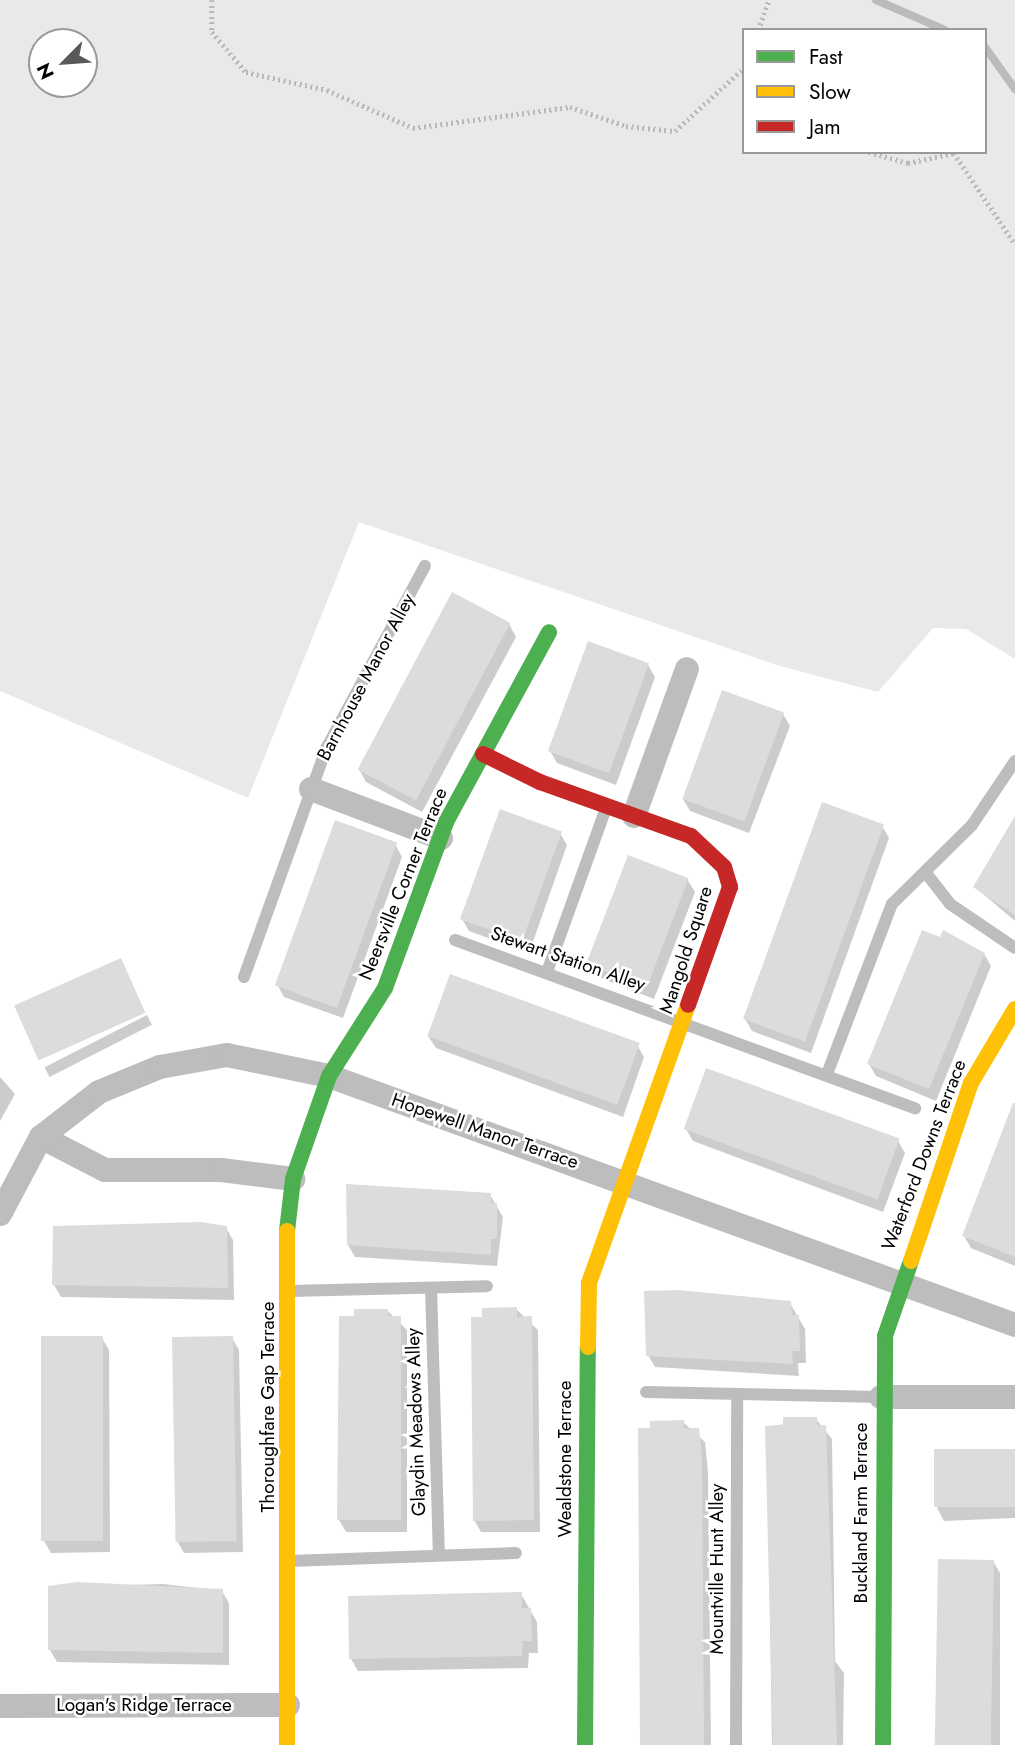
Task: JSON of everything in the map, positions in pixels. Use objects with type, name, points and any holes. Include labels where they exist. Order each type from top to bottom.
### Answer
[{"type":"street","name":"Neersville Corner Terrace","points":[[329,1076],[385,988],[441,838],[549,632]]},
{"type":"street","points":[[634,816],[687,669]]},
{"type":"street","name":"Mangold Square","points":[[483,754],[634,816],[710,851],[730,887],[686,1022],[623,1179]]},
{"type":"street","points":[[311,789],[441,838]]},
{"type":"street","name":"Waterford Downs Terrace","points":[[899,1282],[971,1083],[1015,1009]]},
{"type":"street","name":"Hopewell Manor Terrace","points":[[0,1214],[41,1137],[99,1092],[160,1067],[227,1055],[329,1076],[623,1179],[1015,1325]]},
{"type":"street","name":"Thoroughfare Gap Terrace","points":[[288,1745],[289,1291],[293,1179],[329,1076]]},
{"type":"street","points":[[41,1137],[105,1170],[221,1170],[293,1179]]},
{"type":"street","name":"Wealdstone Terrace","points":[[585,1745],[586,1327],[589,1283],[623,1179]]},
{"type":"street","name":"Buckland Farm Terrace","points":[[883,1745],[881,1397],[899,1282]]},
{"type":"street","points":[[881,1397],[1015,1397]]},
{"type":"street","name":"Logan's Ridge Terrace","points":[[0,1706],[288,1705]]},
{"type":"lane","name":"Barnhouse Manor Alley","points":[[244,978],[311,789],[425,566]]},
{"type":"lane","points":[[827,1074],[892,904],[972,825],[1015,761]]},
{"type":"lane","points":[[547,972],[606,806]]},
{"type":"lane","points":[[926,873],[950,904],[1015,948]]},
{"type":"lane","name":"Stewart Station Alley","points":[[454,940],[686,1022],[915,1108]]},
{"type":"lane","points":[[289,1291],[487,1286]]},
{"type":"lane","name":"Glaydin Meadows Alley","points":[[431,1288],[439,1555]]},
{"type":"lane","points":[[646,1392],[881,1397]]},
{"type":"lane","name":"Mountville Hunt Alley","points":[[736,1745],[737,1394]]},
{"type":"lane","points":[[289,1561],[516,1553]]},
{"type":"path","points":[[212,0],[212,32],[246,72],[327,90],[413,128],[570,107],[626,126],[675,131],[742,70]]},
{"type":"path","points":[[759,28],[769,0]]},
{"type":"path","points":[[876,154],[908,163],[949,154]]},
{"type":"path","points":[[955,154],[1015,244]]},
{"type":"shaded area","points":[[0,0],[1015,0],[1015,659],[966,629],[933,628],[878,692],[780,666],[359,522],[248,798],[0,691]]},
{"type":"building","points":[[452,592],[510,623],[416,800],[358,769]]},
{"type":"building","points":[[588,641],[649,663],[609,773],[548,751]]},
{"type":"building","points":[[722,690],[784,713],[744,822],[682,799]]},
{"type":"building","points":[[822,802],[884,825],[805,1042],[743,1019]]},
{"type":"building","points":[[500,809],[562,832],[522,942],[460,919]]},
{"type":"building","points":[[1015,816],[1015,915],[973,887]]},
{"type":"building","points":[[335,820],[397,843],[337,1008],[275,985]]},
{"type":"building","points":[[628,855],[689,878],[647,988],[586,964]]},
{"type":"building","points":[[922,930],[940,937],[943,930],[985,953],[929,1089],[867,1064]]},
{"type":"building","points":[[121,958],[145,1013],[39,1060],[14,1006]]},
{"type":"building","points":[[450,974],[640,1043],[617,1105],[427,1036]]},
{"type":"building","points":[[706,1068],[900,1138],[877,1200],[684,1129]]},
{"type":"building","points":[[1015,1103],[1015,1257],[962,1236]]},
{"type":"building","points":[[346,1184],[491,1193],[491,1203],[497,1203],[497,1239],[491,1239],[491,1255],[347,1245]]},
{"type":"building","points":[[201,1222],[227,1226],[228,1288],[52,1285],[53,1226]]},
{"type":"building","points":[[678,1290],[791,1301],[792,1315],[799,1315],[800,1351],[792,1351],[793,1364],[646,1356],[644,1291]]},
{"type":"building","points":[[517,1307],[517,1317],[532,1316],[534,1520],[473,1521],[471,1317],[482,1317],[482,1308]]},
{"type":"building","points":[[354,1309],[388,1309],[388,1316],[401,1316],[401,1520],[337,1520],[339,1316],[354,1316]]},
{"type":"building","points":[[41,1336],[103,1336],[103,1541],[41,1541]]},
{"type":"building","points":[[233,1336],[237,1541],[176,1542],[172,1337]]},
{"type":"building","points":[[783,1417],[817,1417],[817,1425],[826,1425],[837,1745],[773,1745],[765,1426],[783,1425]]},
{"type":"building","points":[[684,1420],[684,1428],[699,1428],[702,1458],[704,1745],[640,1745],[638,1428],[650,1428],[650,1421]]},
{"type":"building","points":[[934,1449],[1015,1449],[1015,1507],[934,1507]]},
{"type":"building","points":[[938,1559],[994,1560],[991,1745],[935,1745]]},
{"type":"building","points":[[77,1582],[223,1589],[223,1653],[48,1650],[48,1586]]},
{"type":"building","points":[[522,1592],[522,1608],[531,1608],[532,1641],[523,1641],[522,1656],[349,1659],[348,1596]]},
{"type":"waterway","points":[[876,0],[940,28]]},
{"type":"waterway","points":[[987,50],[1015,89]]},
{"type":"traffic: fast","points":[[287,1231],[293,1179],[329,1076],[385,988],[446,822],[549,632]]},
{"type":"traffic: fast","points":[[883,1745],[885,1336],[911,1261]]},
{"type":"traffic: fast","points":[[585,1745],[588,1347]]},
{"type":"traffic: slow","points":[[588,1347],[589,1283],[688,1005]]},
{"type":"traffic: slow","points":[[911,1261],[971,1083],[1015,1009]]},
{"type":"traffic: slow","points":[[287,1231],[287,1745]]},
{"type":"traffic: jam","points":[[483,754],[540,782],[691,836],[724,867],[730,887],[688,1005]]}]
